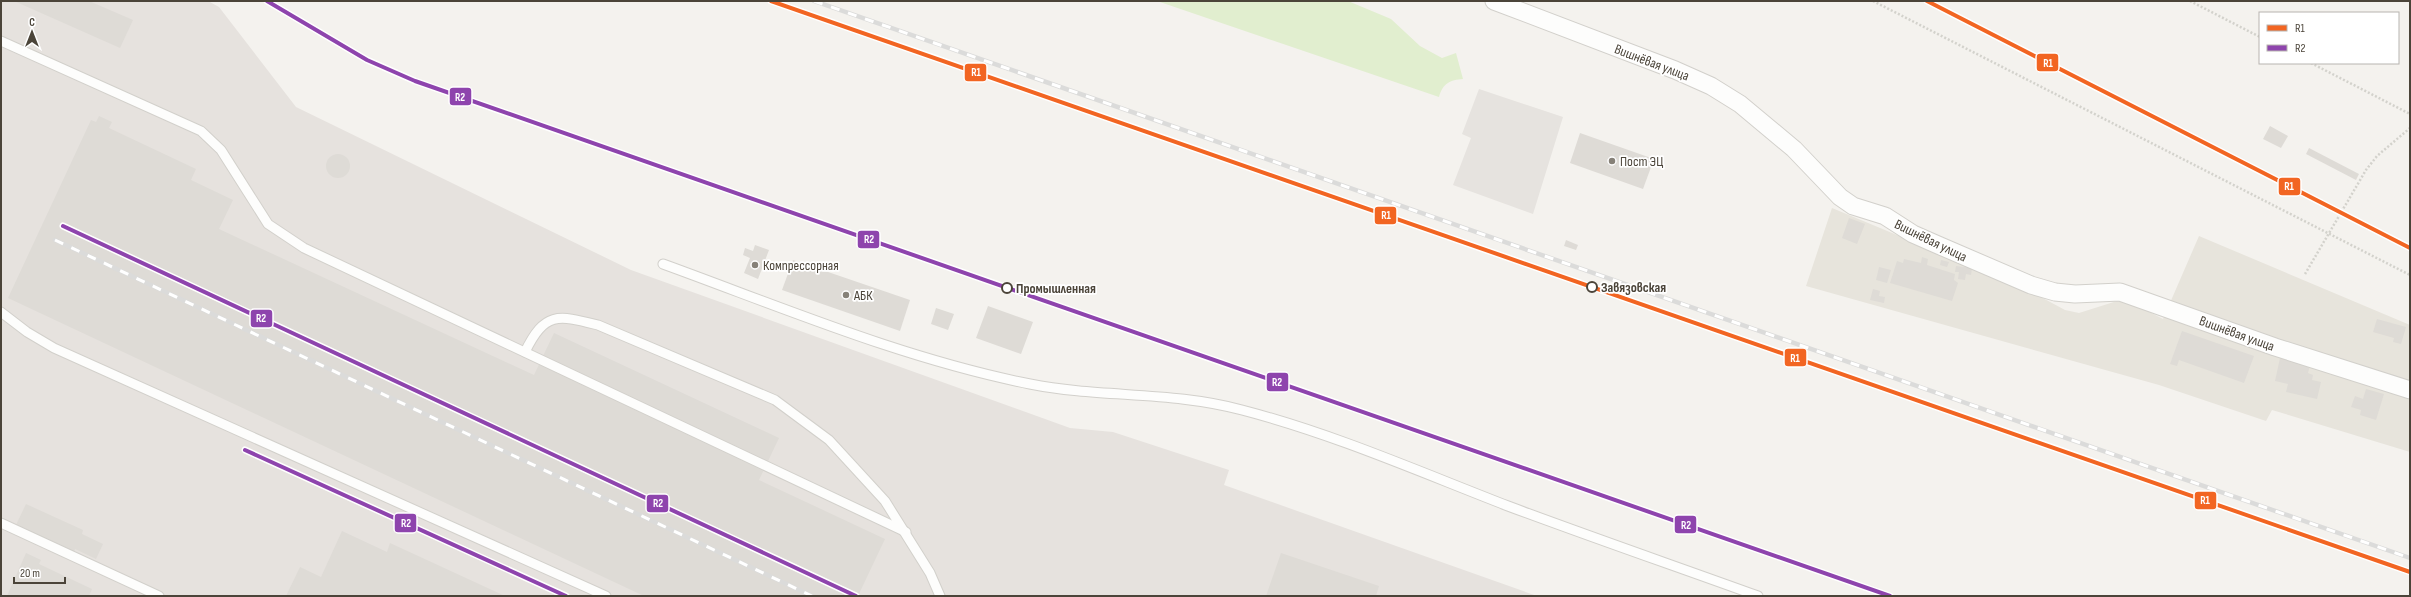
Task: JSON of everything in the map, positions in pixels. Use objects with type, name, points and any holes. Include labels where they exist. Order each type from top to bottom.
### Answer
[{"type":"street","name":"Вишнёвая улица","points":[[1494,1],[1675,70],[1711,86],[1740,104],[1794,149],[1840,197],[1853,206],[1885,216],[1913,234],[1938,245],[2055,292],[2075,294],[2120,292],[2275,347],[2410,390]]},
{"type":"lane","points":[[1,41],[201,131],[221,150],[268,224],[304,248],[906,532]]},
{"type":"lane","points":[[663,264],[876,342],[979,372],[1072,391],[1202,402],[1238,409],[1278,420],[1346,442],[1512,508],[1758,596]]},
{"type":"lane","points":[[1,312],[26,332],[54,348],[606,596]]},
{"type":"lane","points":[[525,352],[533,336],[542,324],[557,318],[578,320],[598,325],[775,400],[798,415],[840,451],[885,501],[906,532],[930,573],[940,596]]},
{"type":"lane","points":[[1,523],[159,596]]},
{"type":"path","points":[[1874,1],[2410,275]]},
{"type":"path","points":[[2190,1],[2259,36]]},
{"type":"path","points":[[2313,64],[2410,114]]},
{"type":"path","points":[[2305,274],[2349,197],[2377,156],[2410,128]]},
{"type":"shaded area","points":[[1,1],[208,1],[219,7],[296,107],[631,270],[1070,428],[1113,432],[1229,470],[1224,485],[1537,596],[1,596]]},
{"type":"shaded area","points":[[1479,89],[1563,117],[1533,214],[1453,185],[1471,138],[1462,134]]},
{"type":"shaded area","points":[[1832,208],[2022,287],[2065,310],[2079,313],[2117,301],[2132,303],[2163,319],[2199,236],[2410,325],[2410,452],[2272,410],[2266,421],[2159,385],[1806,286]]},
{"type":"green space","points":[[1157,1],[1348,1],[1391,19],[1420,46],[1442,58],[1456,53],[1463,79],[1451,81],[1445,85],[1439,97]]},
{"type":"building","points":[[14,1],[89,1],[133,20],[120,48]]},
{"type":"building","points":[[99,116],[112,122],[109,128],[196,169],[191,180],[233,200],[219,229],[534,375],[554,333],[779,438],[759,480],[885,539],[858,596],[644,596],[8,298],[91,120],[96,122]]},
{"type":"building","points":[[2270,126],[2288,136],[2281,148],[2263,139]]},
{"type":"building","name":"Пост ЭЦ","points":[[1580,133],[1654,159],[1643,189],[1570,163]]},
{"type":"building","points":[[2309,148],[2359,174],[2356,180],[2306,154]]},
{"type":"building","points":[[338,154],[343,155],[349,161],[349,171],[343,177],[338,178],[333,177],[327,171],[326,166],[327,161],[333,155]]},
{"type":"building","points":[[1849,218],[1865,224],[1857,244],[1842,238]]},
{"type":"building","points":[[1566,240],[1578,245],[1576,250],[1564,246]]},
{"type":"building","name":"Компрессорная","points":[[755,245],[769,250],[758,279],[744,273],[750,258],[743,255],[745,248],[753,251]]},
{"type":"building","points":[[1922,257],[1928,259],[1927,265],[1955,274],[1954,280],[1958,283],[1952,301],[1890,283],[1897,261],[1903,263],[1904,259],[1921,263]]},
{"type":"building","name":"АБК","points":[[793,260],[910,300],[900,331],[782,290]]},
{"type":"building","points":[[1941,260],[1949,262],[1947,267],[1940,265]]},
{"type":"building","points":[[1956,266],[1972,268],[1971,275],[1966,274],[1965,280],[1958,279],[1959,272],[1955,272]]},
{"type":"building","points":[[1879,267],[1891,270],[1887,283],[1876,280]]},
{"type":"building","points":[[1873,289],[1880,291],[1879,296],[1885,297],[1884,303],[1870,300]]},
{"type":"building","points":[[988,306],[1033,322],[1021,354],[976,338]]},
{"type":"building","points":[[936,308],[954,314],[948,330],[931,324]]},
{"type":"building","points":[[2377,319],[2406,327],[2401,344],[2393,342],[2394,338],[2373,332]]},
{"type":"building","points":[[2182,331],[2254,356],[2244,383],[2179,360],[2177,366],[2170,364]]},
{"type":"building","points":[[2280,358],[2310,365],[2308,373],[2313,375],[2312,380],[2321,382],[2317,399],[2286,392],[2288,384],[2275,381]]},
{"type":"building","points":[[2366,389],[2384,394],[2376,420],[2360,415],[2361,410],[2351,407],[2355,396],[2363,399]]},
{"type":"building","points":[[26,504],[83,530],[82,534],[103,544],[96,559],[75,549],[74,552],[16,525]]},
{"type":"building","points":[[342,531],[387,552],[390,543],[505,596],[286,596],[300,567],[321,577]]},
{"type":"building","points":[[26,553],[41,560],[39,564],[92,589],[89,596],[7,596]]},
{"type":"building","points":[[1281,553],[1379,586],[1376,596],[1266,596]]},
{"type":"railway","points":[[267,1],[367,60],[415,81],[1890,596]]},
{"type":"railway","points":[[814,1],[2410,558]]},
{"type":"railway","points":[[1927,1],[2410,248]]},
{"type":"railway","points":[[63,226],[856,596]]},
{"type":"railway","points":[[55,240],[812,596]]},
{"type":"railway","points":[[245,450],[566,596]]},
{"type":"transit line","name":"R2","points":[[267,1],[367,60],[415,81],[1890,596]]},
{"type":"transit line","name":"R1","points":[[771,1],[2410,572]]},
{"type":"transit line","name":"R1","points":[[1927,1],[2410,248]]},
{"type":"transit line","name":"R2","points":[[63,226],[856,596]]},
{"type":"transit line","name":"R2","points":[[245,450],[566,596]]},
{"type":"place","name":"Пост ЭЦ","points":[[1612,161]]},
{"type":"place","name":"Компрессорная","points":[[755,265]]},
{"type":"place","name":"Завязовская","points":[[1592,287]]},
{"type":"place","name":"Промышленная","points":[[1007,288]]},
{"type":"place","name":"АБК","points":[[846,295]]}]
